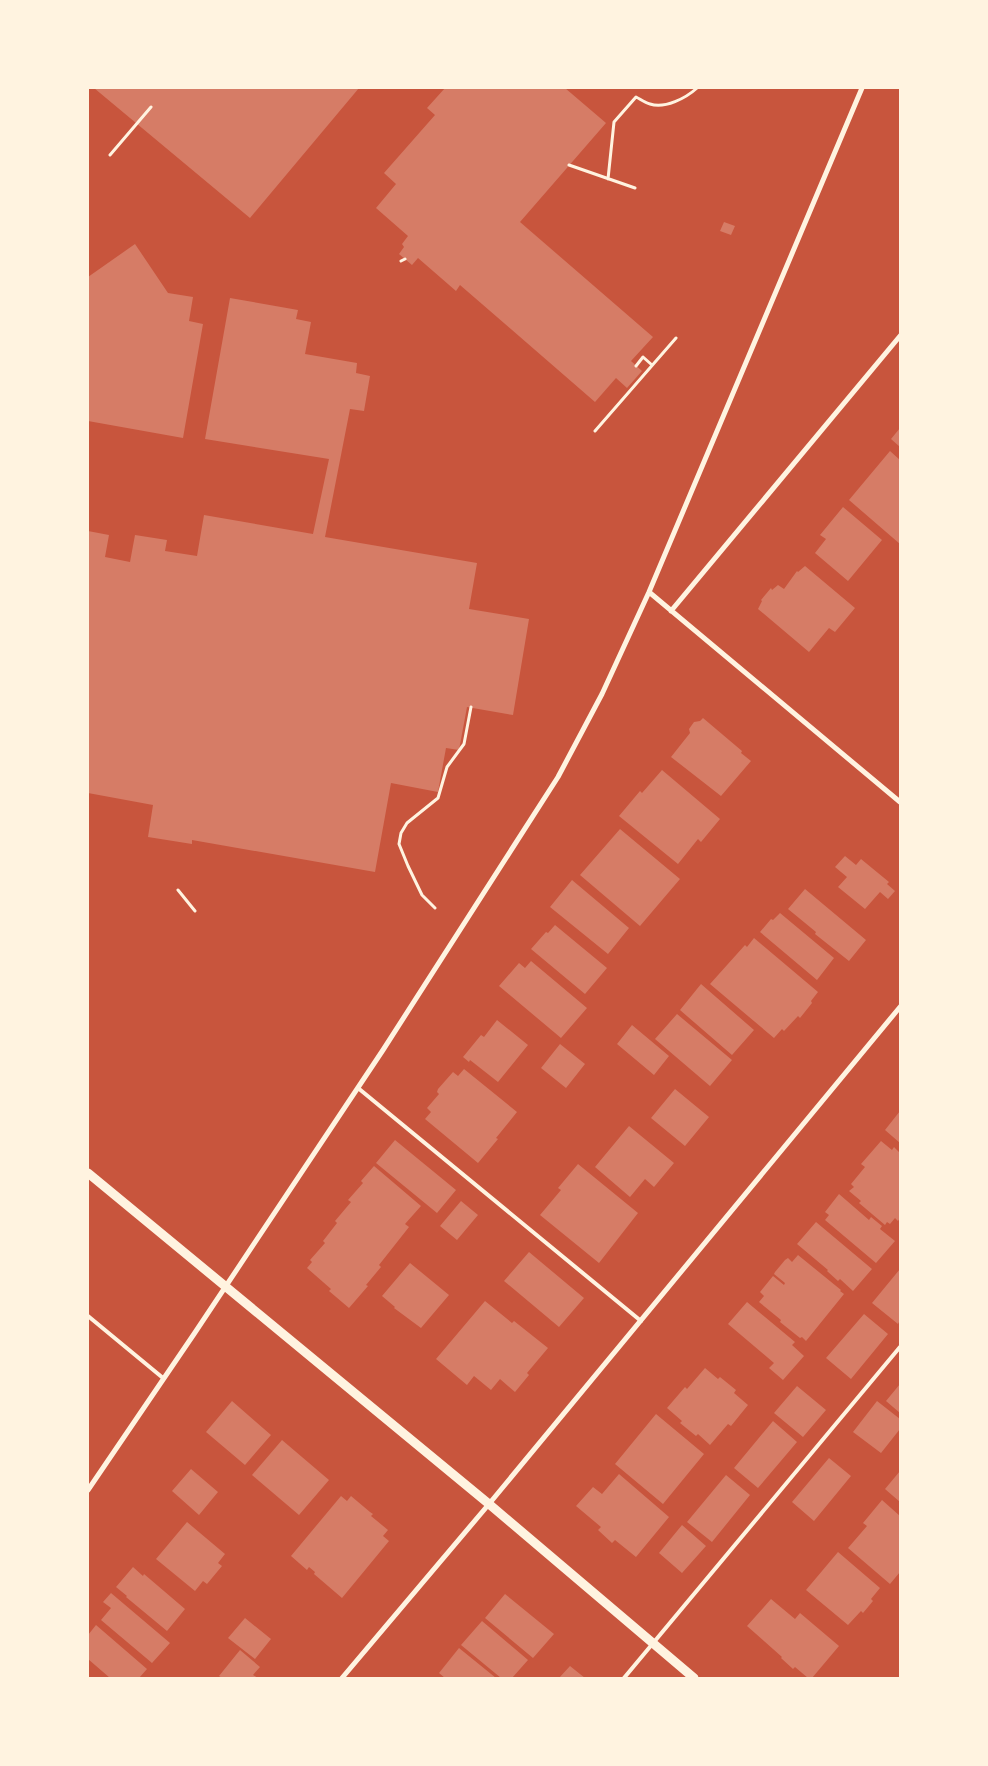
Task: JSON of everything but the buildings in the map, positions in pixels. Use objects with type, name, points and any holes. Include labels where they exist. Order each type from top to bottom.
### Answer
[{"type":"street","points":[[88,1490],[358,1088],[558,777],[602,694],[649,592],[862,88]]},
{"type":"street","points":[[671,611],[900,336]]},
{"type":"street","points":[[649,592],[900,802]]},
{"type":"street","points":[[342,1678],[489,1504],[900,1007]]},
{"type":"street","points":[[88,1173],[489,1504],[694,1678]]},
{"type":"lane","points":[[358,1088],[641,1321]]},
{"type":"lane","points":[[88,1316],[163,1378]]},
{"type":"lane","points":[[624,1678],[900,1347]]},
{"type":"path","points":[[608,179],[614,122],[636,97],[651,105],[663,104],[679,101],[696,88]]},
{"type":"path","points":[[110,155],[151,107]]},
{"type":"path","points":[[569,166],[635,188]]},
{"type":"path","points":[[595,432],[676,338]]},
{"type":"path","points":[[636,366],[643,358],[652,365]]},
{"type":"path","points":[[435,908],[422,895],[399,844],[401,833],[406,823],[438,798],[447,767],[464,744],[471,707]]},
{"type":"path","points":[[178,890],[195,910]]}]
